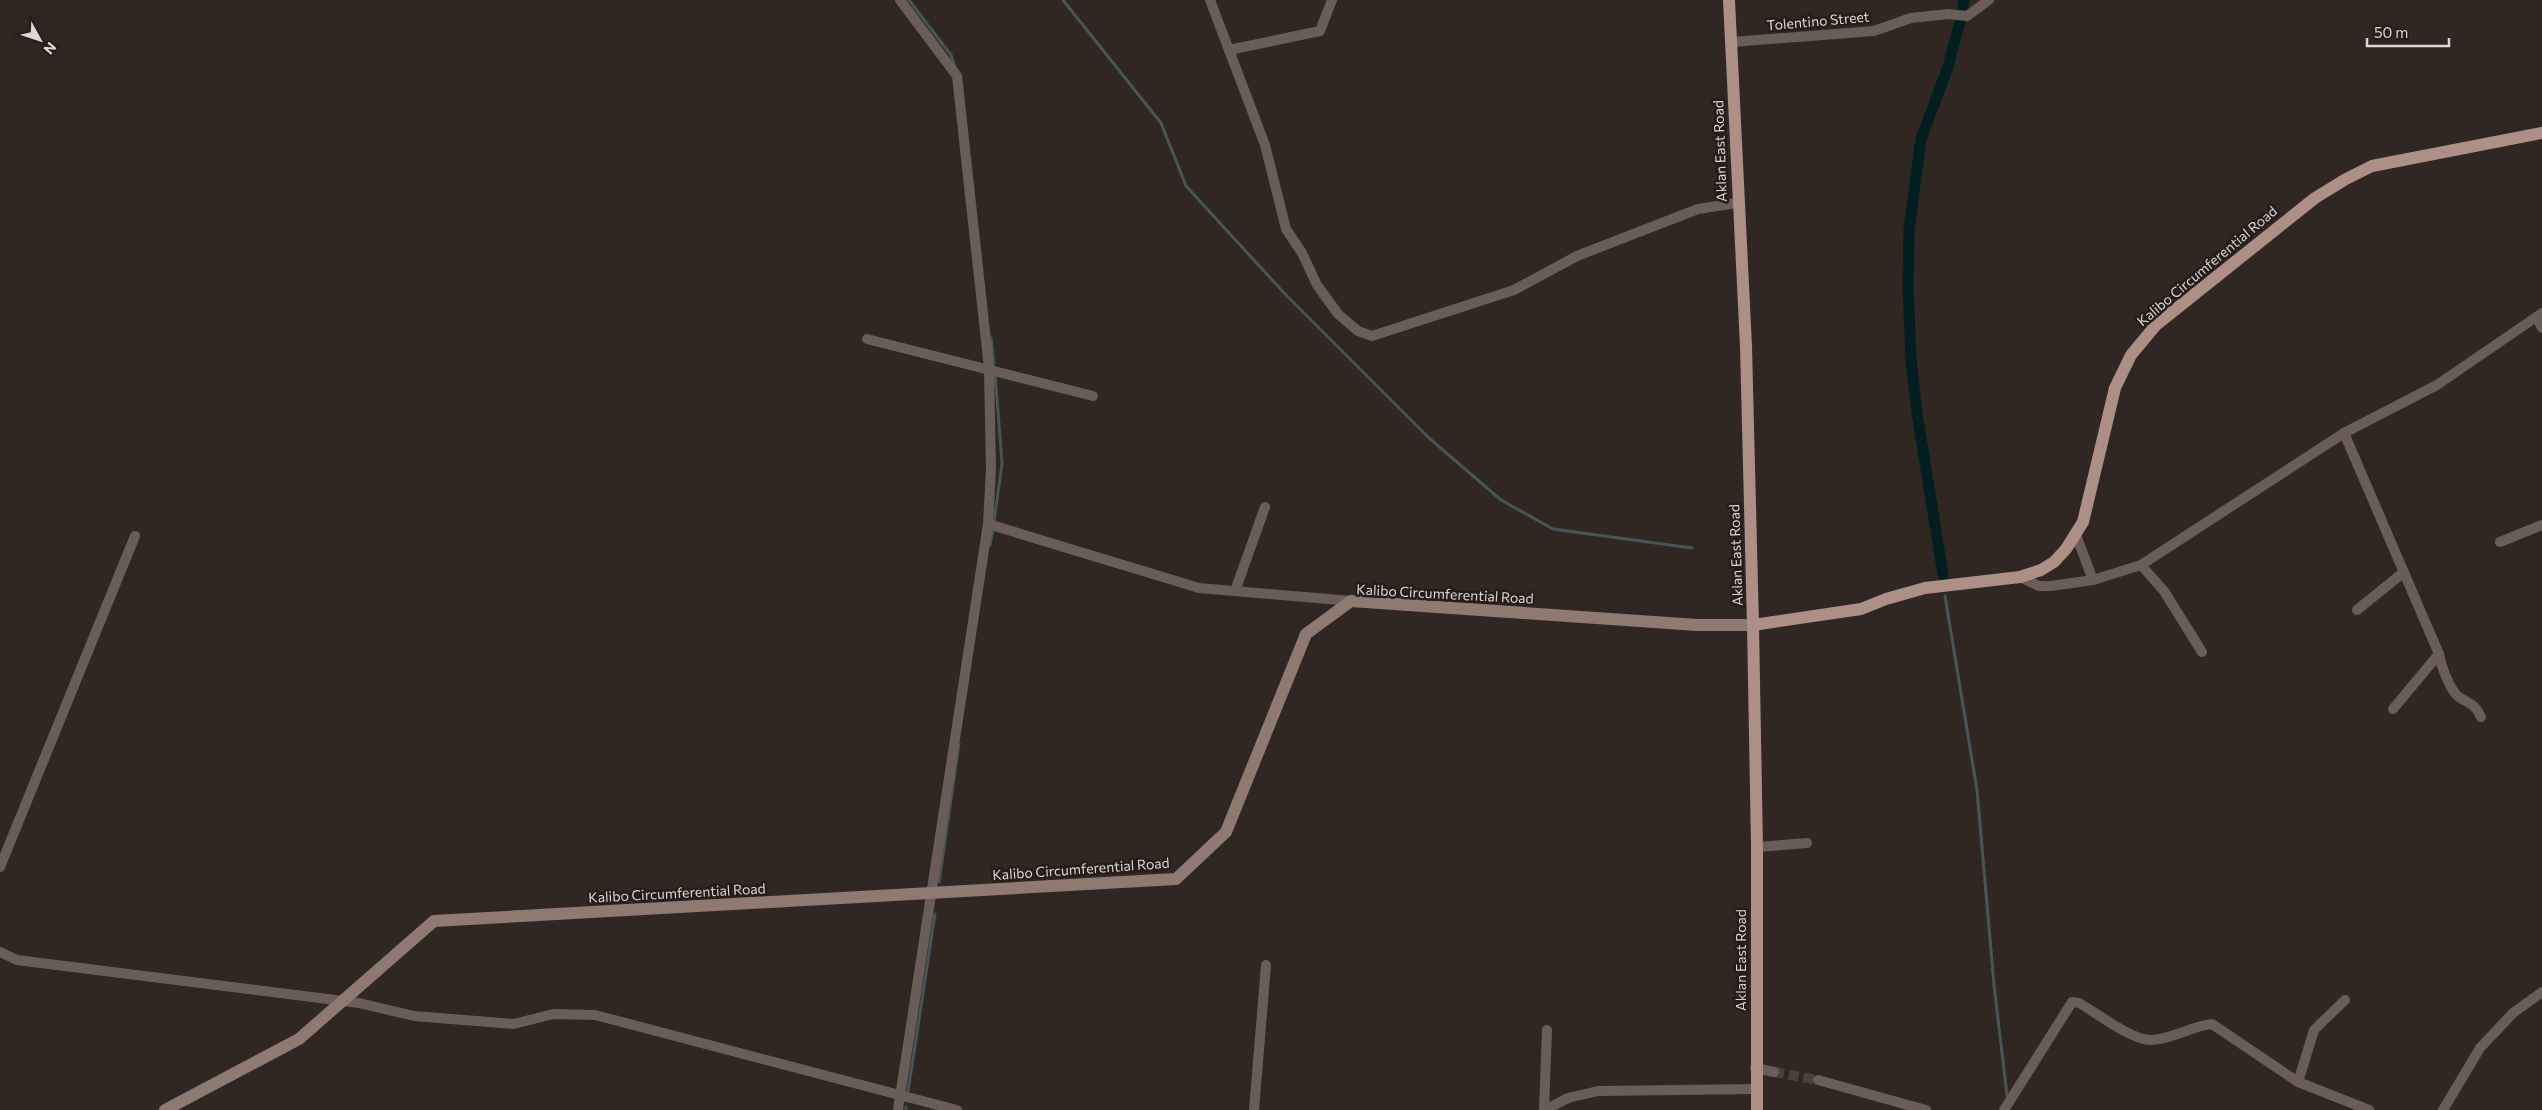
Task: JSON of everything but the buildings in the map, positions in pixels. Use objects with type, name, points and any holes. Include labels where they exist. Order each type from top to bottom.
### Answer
[{"type":"main road","name":"Aklan East Road","points":[[1729,0],[1737,203],[1746,346],[1753,625],[1757,847],[1756,1110]]},
{"type":"main road","name":"Kalibo Circumferential Road","points":[[165,1110],[299,1039],[434,921],[1176,879],[1226,832],[1306,634],[1352,601],[1697,625],[1753,625],[1861,609],[1886,599],[1925,588],[2020,577],[2040,570],[2054,562],[2076,535],[2091,496],[2115,388],[2131,355],[2142,340],[2172,311],[2315,198],[2346,178],[2372,166],[2542,133]]},
{"type":"street","points":[[898,1110],[988,524],[991,469],[989,368],[957,76],[900,0]]},
{"type":"street","points":[[1210,0],[1264,144],[1286,229],[1302,254],[1317,285],[1338,314],[1358,331],[1372,336],[1514,290],[1577,256],[1698,209],[1737,203]]},
{"type":"street","points":[[1229,50],[1320,31],[1332,0]]},
{"type":"street","name":"Tolentino Street","points":[[1732,42],[1874,31],[1911,18],[1948,14],[1967,16],[1989,0]]},
{"type":"street","points":[[2020,577],[2039,586],[2093,580],[2141,565],[2344,433],[2437,385],[2540,319]]},
{"type":"street","points":[[867,339],[989,368],[1093,396]]},
{"type":"street","points":[[2344,433],[2439,654],[2441,666],[2457,696],[2475,705],[2481,717]]},
{"type":"street","points":[[1235,591],[1265,506]]},
{"type":"street","points":[[988,524],[1199,588],[1352,601]]},
{"type":"street","points":[[2500,542],[2542,525]]},
{"type":"street","points":[[2076,535],[2093,580]]},
{"type":"street","points":[[0,867],[135,536]]},
{"type":"street","points":[[2141,565],[2164,591],[2202,652]]},
{"type":"street","points":[[2357,610],[2404,572]]},
{"type":"street","points":[[2393,709],[2439,654]]},
{"type":"street","points":[[1757,847],[1807,842]]},
{"type":"street","points":[[0,952],[16,960],[343,1001],[414,1016],[514,1024],[553,1014],[595,1015],[900,1097],[957,1110]]},
{"type":"street","points":[[1254,1110],[1266,964]]},
{"type":"street","points":[[2443,1110],[2480,1048],[2513,1013],[2542,992]]},
{"type":"street","points":[[2298,1082],[2314,1030],[2346,1000]]},
{"type":"street","points":[[2004,1110],[2072,1002],[2079,1003],[2127,1032],[2151,1040],[2173,1035],[2195,1026],[2212,1024],[2298,1082],[2369,1110]]},
{"type":"street","points":[[1546,1030],[1545,1110],[1568,1098],[1598,1091],[1756,1089]]},
{"type":"street","points":[[1755,1068],[1774,1072]]},
{"type":"street","points":[[1818,1080],[1926,1110]]},
{"type":"street","points":[[2012,1098],[2016,1110]]},
{"type":"waterway","points":[[909,0],[951,55],[955,67]]},
{"type":"waterway","points":[[1063,0],[1161,123],[1186,186],[1285,294],[1429,438],[1501,500],[1553,529],[1692,548]]},
{"type":"waterway","points":[[1962,13],[1964,0]]},
{"type":"waterway","points":[[1943,575],[1917,413],[1911,360],[1908,287],[1909,230],[1921,139],[1948,67],[1960,21]]},
{"type":"waterway","points":[[991,338],[994,364]]},
{"type":"waterway","points":[[994,522],[1002,463],[995,373]]},
{"type":"waterway","points":[[990,545],[993,530]]},
{"type":"waterway","points":[[1945,596],[1977,790],[1994,985],[2007,1095]]},
{"type":"waterway","points":[[939,882],[959,744]]},
{"type":"waterway","points":[[908,1092],[935,914]]},
{"type":"tunnel","points":[[1774,1072],[1818,1080]]}]
